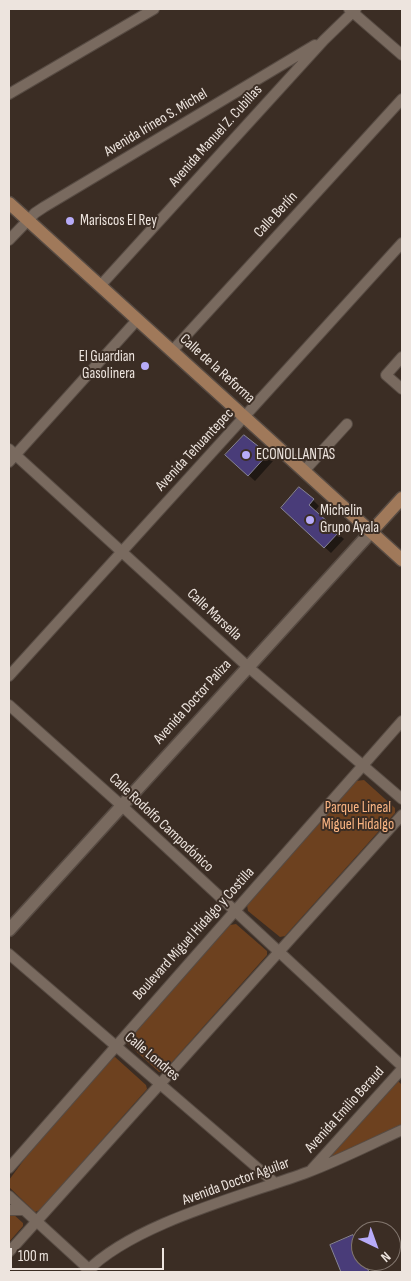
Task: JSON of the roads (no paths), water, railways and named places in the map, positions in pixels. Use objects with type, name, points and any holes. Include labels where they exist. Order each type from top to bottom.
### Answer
[{"type":"main road","name":"Calle de la Reforma","points":[[9,203],[402,560]]},
{"type":"main road","name":"Avenida Doctor Paliza","points":[[371,532],[402,498]]},
{"type":"street","points":[[9,94],[154,9]]},
{"type":"street","points":[[352,10],[402,55]]},
{"type":"street","name":"Avenida Manuel Z. Cubillas","points":[[100,286],[352,10]]},
{"type":"street","name":"Avenida Irineo S. Michel","points":[[9,240],[27,220],[44,206],[324,40]]},
{"type":"street","name":"Calle Berlín","points":[[172,351],[402,99]]},
{"type":"street","name":"Avenida Tehuantepec","points":[[9,676],[402,244]]},
{"type":"street","points":[[11,455],[138,320]]},
{"type":"street","points":[[402,357],[386,375],[402,389]]},
{"type":"street","points":[[304,471],[348,424]]},
{"type":"street","name":"Calle Marsella","points":[[11,455],[123,552],[248,666],[402,799]]},
{"type":"street","name":"Avenida Doctor Paliza","points":[[9,930],[371,532]]},
{"type":"street","name":"Calle Rodolfo Campodónico","points":[[9,705],[121,805],[402,1067]]},
{"type":"street","name":"Boulevard Miguel Hidalgo y Costilla","points":[[9,1168],[115,1045],[402,721]]},
{"type":"street","points":[[9,1252],[402,814]]},
{"type":"street","name":"Calle Londres","points":[[9,954],[275,1183]]},
{"type":"street","name":"Avenida Emilio Beraud","points":[[310,1171],[402,1067]]},
{"type":"street","name":"Avenida Doctor Aguilar","points":[[89,1271],[118,1249],[158,1226],[310,1171],[402,1130]]},
{"type":"street","points":[[9,1196],[37,1220],[89,1271]]},
{"type":"street","points":[[9,1210],[24,1210]]},
{"type":"place","name":"Mariscos El Rey","points":[[70,221]]},
{"type":"place","name":"El Guardian Gasolinera","points":[[145,366]]},
{"type":"place","name":"ECONOLLANTAS","points":[[246,455]]},
{"type":"place","name":"Michelin Grupo Ayala","points":[[310,520]]},
{"type":"park label","name":"Parque Lineal Miguel Hidalgo","points":[[358,816]]}]
